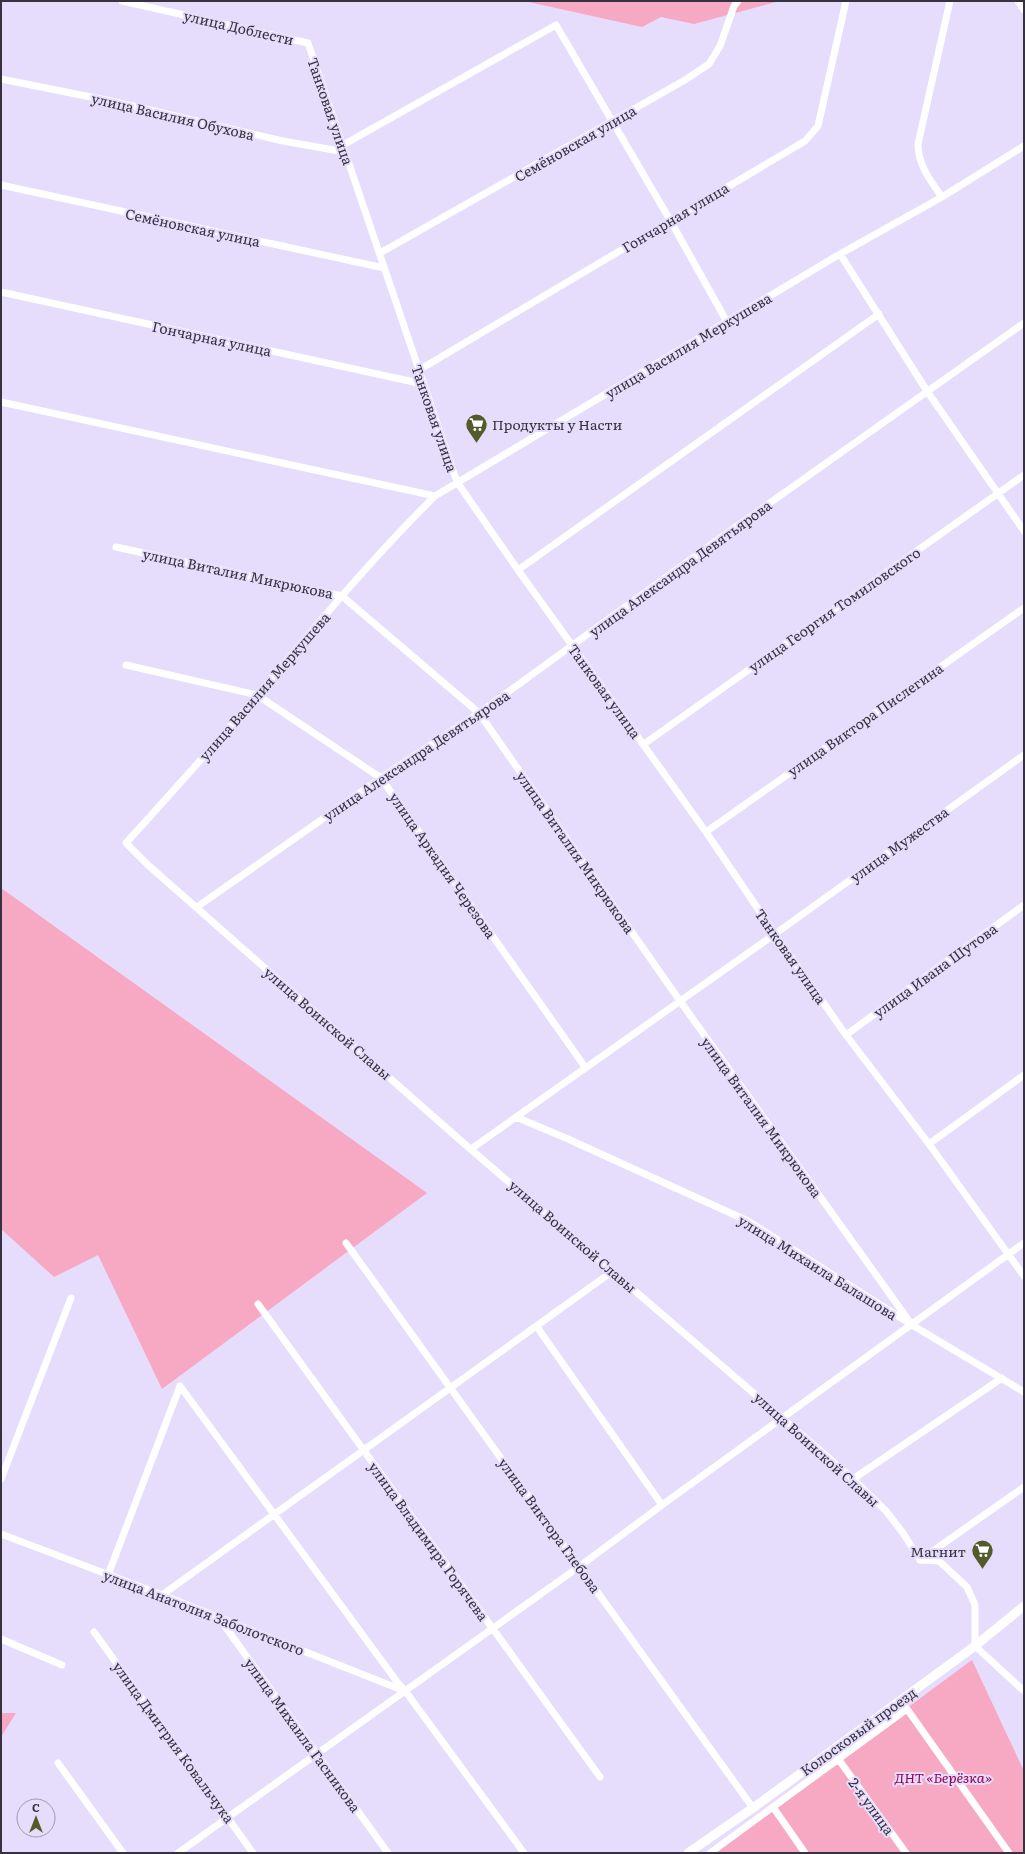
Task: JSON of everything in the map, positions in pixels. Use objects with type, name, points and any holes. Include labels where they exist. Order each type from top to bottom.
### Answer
[{"type":"street","name":"улица Доблести","points":[[122,1],[308,43]]},
{"type":"street","name":"Семёновская улица","points":[[380,254],[685,80],[709,64],[720,46],[734,6],[738,1]]},
{"type":"street","name":"Гончарная улица","points":[[419,370],[805,141],[818,126],[846,1]]},
{"type":"street","points":[[942,197],[923,167],[918,155],[918,144],[950,1]]},
{"type":"street","points":[[1018,1],[1024,10]]},
{"type":"street","points":[[344,149],[556,25],[613,121],[727,322]]},
{"type":"street","name":"Танковая улица","points":[[308,43],[457,482],[518,570],[706,832],[846,1035],[929,1144],[1024,1276]]},
{"type":"street","name":"улица Василия Обухова","points":[[1,79],[111,101],[283,141],[344,149]]},
{"type":"street","name":"улица Василия Меркушева","points":[[126,843],[342,596],[435,496],[840,254],[942,197],[1024,146]]},
{"type":"street","name":"Семёновская улица","points":[[1,185],[384,268]]},
{"type":"street","points":[[840,254],[928,392],[1024,531]]},
{"type":"street","name":"Гончарная улица","points":[[1,292],[423,384]]},
{"type":"street","points":[[518,570],[879,314]]},
{"type":"street","name":"улица Александра Девятьярова","points":[[197,908],[381,778],[479,713],[716,541],[1024,323]]},
{"type":"street","points":[[1,402],[435,496]]},
{"type":"street","name":"улица Георгия Томиловского","points":[[644,744],[1024,475]]},
{"type":"street","name":"улица Виталия Микрюкова","points":[[116,547],[342,596],[479,713],[680,1001],[912,1326]]},
{"type":"street","name":"улица Виктора Пислегина","points":[[706,832],[1024,608]]},
{"type":"street","name":"улица Аркадия Черезова","points":[[126,665],[257,695],[381,778],[585,1067]]},
{"type":"street","name":"улица Мужества","points":[[471,1149],[775,934],[1024,755]]},
{"type":"street","name":"улица Воинской Славы","points":[[126,843],[148,865],[471,1149],[853,1479],[886,1511],[903,1533],[920,1560]]},
{"type":"street","name":"улица Ивана Шутова","points":[[846,1035],[1024,905]]},
{"type":"street","points":[[929,1144],[1024,1075]]},
{"type":"street","name":"улица Михаила Балашова","points":[[516,1117],[748,1221],[912,1326],[1024,1392]]},
{"type":"street","name":"улица Виктора Глебова","points":[[346,1242],[753,1808]]},
{"type":"street","points":[[178,1853],[406,1692],[662,1505],[912,1326],[1024,1243]]},
{"type":"street","points":[[162,1595],[613,1271]]},
{"type":"street","points":[[1,1479],[71,1298]]},
{"type":"street","name":"улица Владимира Горячева","points":[[258,1304],[600,1777]]},
{"type":"street","points":[[537,1327],[662,1505]]},
{"type":"street","points":[[853,1479],[1002,1378]]},
{"type":"street","points":[[108,1575],[180,1386],[274,1516],[524,1853]]},
{"type":"street","points":[[920,1560],[1024,1487]]},
{"type":"street","name":"улица Анатолия Заболотского","points":[[1,1534],[162,1595],[406,1692]]},
{"type":"street","points":[[920,1560],[939,1561],[967,1587],[975,1605],[974,1646],[1024,1690]]},
{"type":"street","name":"Колосковый проезд","points":[[688,1853],[753,1808],[974,1646],[1024,1606]]},
{"type":"street","name":"улица Михаила Гасникова","points":[[219,1618],[316,1755],[388,1853]]},
{"type":"street","name":"улица Дмитрия Ковальчука","points":[[94,1632],[253,1853]]},
{"type":"street","points":[[1,1639],[62,1665]]},
{"type":"street","points":[[710,1853],[907,1709],[1009,1853]]},
{"type":"street","name":"2-я улица","points":[[839,1760],[906,1853]]},
{"type":"street","points":[[58,1763],[123,1853]]},
{"type":"street","points":[[773,1807],[805,1853]]},
{"type":"green space","points":[[524,1],[780,1],[694,24],[661,17],[642,27]]},
{"type":"green space","points":[[1,888],[427,1193],[162,1389],[98,1255],[54,1277],[1,1229]]},
{"type":"green space","name":"ДНТ «Берёзка»","points":[[972,1660],[1024,1771],[1024,1853],[710,1853]]},
{"type":"green space","points":[[1,1713],[16,1713],[1,1737]]},
{"type":"place","name":"Продукты у Насти","points":[[476,444]]},
{"type":"place","name":"Магнит","points":[[982,1570]]}]
